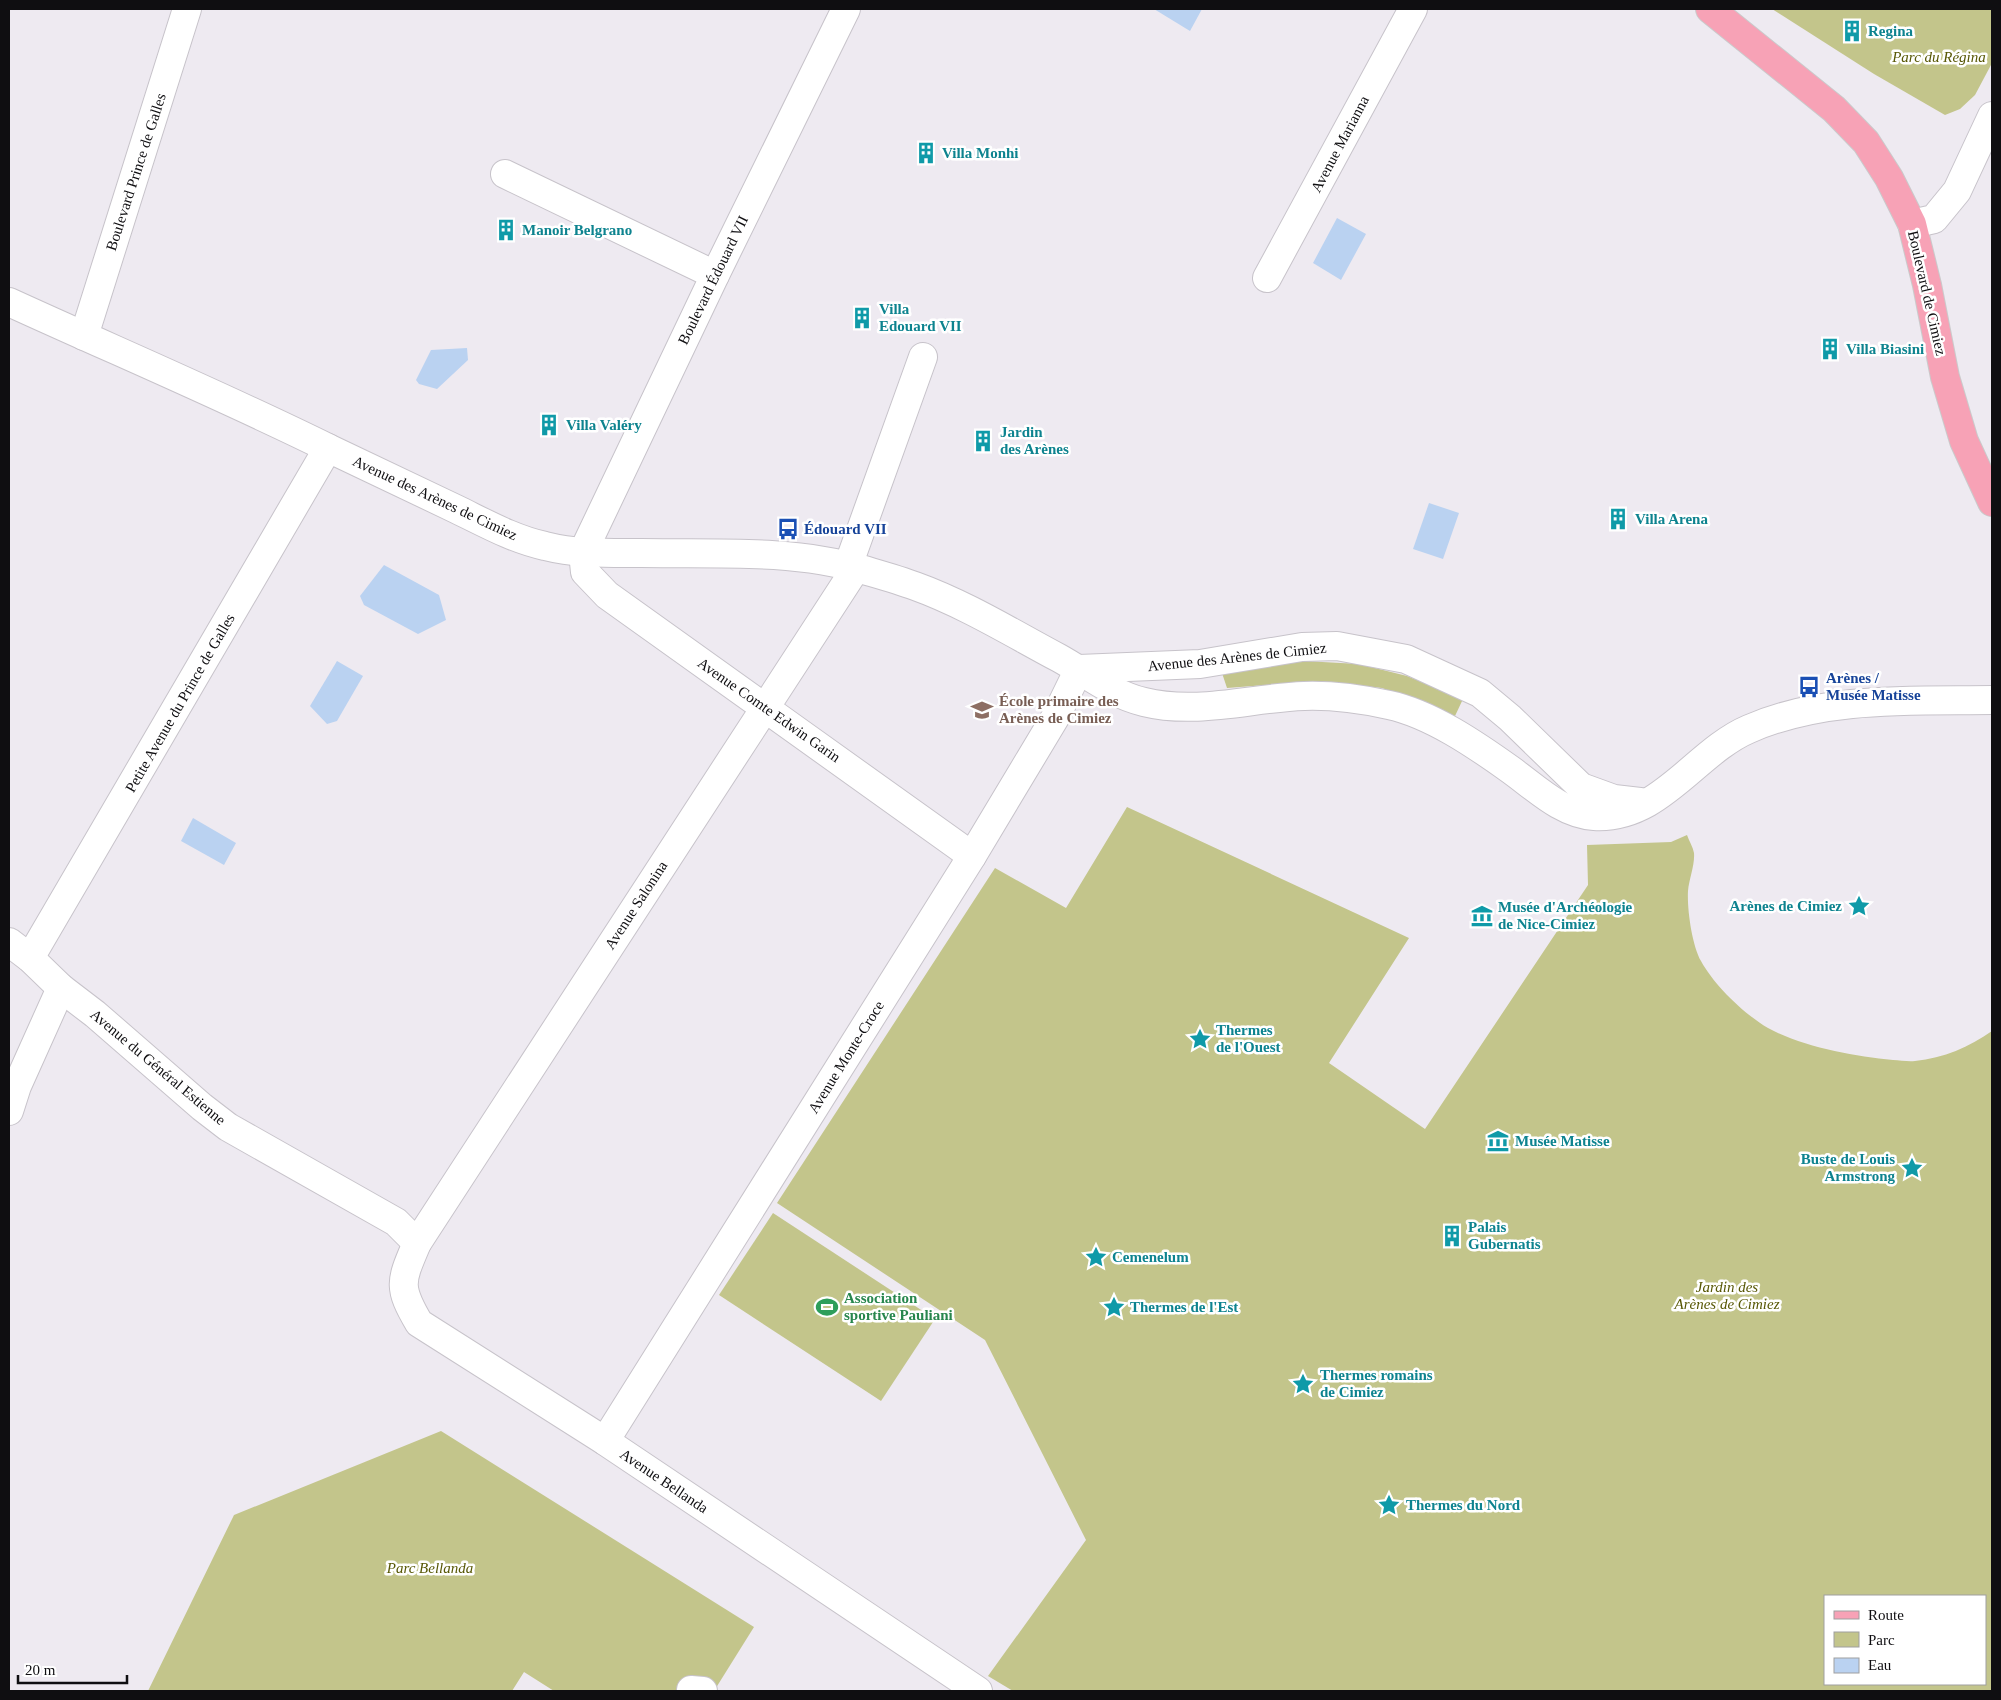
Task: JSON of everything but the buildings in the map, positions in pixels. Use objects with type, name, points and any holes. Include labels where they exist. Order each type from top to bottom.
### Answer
[{"type":"main road","name":"Boulevard de Cimiez","points":[[1710,9],[1834,109],[1866,142],[1889,178],[1912,224],[1928,285],[1945,377],[1964,441],[1992,502]]},
{"type":"street","name":"Boulevard Prince de Galles","points":[[84,336],[187,9]]},
{"type":"street","name":"Boulevard Édouard VII","points":[[583,552],[715,275],[846,9]]},
{"type":"street","name":"Avenue Marianna","points":[[1267,278],[1413,9]]},
{"type":"street","points":[[1912,224],[1934,219],[1957,191],[1992,116]]},
{"type":"street","points":[[505,174],[715,275]]},
{"type":"street","name":"Avenue des Arènes de Cimiez","points":[[9,302],[328,448],[509,535],[546,547],[583,552],[780,556],[852,567],[917,586],[963,607],[1079,669],[1108,687],[1141,702],[1183,707],[1304,696],[1352,698],[1396,706],[1420,716],[1482,750],[1566,810],[1594,816],[1621,814],[1668,791],[1719,746],[1746,730],[1775,720],[1819,708],[1887,702],[1992,700]]},
{"type":"street","name":"Avenue Salonina","points":[[417,1243],[765,707],[852,567],[922,357]]},
{"type":"street","name":"Petite Avenue du Prince de Galles","points":[[30,958],[328,448]]},
{"type":"street","name":"Avenue Comte Edwin Garin","points":[[583,552],[585,572],[607,595],[972,856]]},
{"type":"street","name":"Avenue des Arènes de Cimiez","points":[[1079,669],[1200,664],[1302,647],[1337,646],[1406,659],[1480,693],[1510,718],[1581,787],[1614,799],[1647,802]]},
{"type":"street","name":"Avenue Monte-Croce","points":[[605,1441],[972,856],[1056,716],[1079,669]]},
{"type":"street","name":"Avenue du Général Estienne","points":[[9,942],[228,1127],[396,1222],[417,1243]]},
{"type":"street","points":[[9,1110],[17,1086],[62,988]]},
{"type":"street","name":"Avenue Bellanda","points":[[417,1243],[403,1278],[406,1301],[419,1323],[605,1441],[978,1691]]},
{"type":"green space","name":"Parc du Régina","points":[[1772,9],[1992,9],[1992,63],[1975,95],[1960,109],[1945,115],[1874,74]]},
{"type":"green space","points":[[1304,661],[1359,664],[1407,676],[1463,699],[1455,716],[1382,688],[1320,681],[1227,688],[1222,673]]},
{"type":"green space","name":"Jardin des Arènes de Cimiez","points":[[1127,807],[1409,938],[1329,1063],[1425,1129],[1588,885],[1587,845],[1671,842],[1687,835],[1694,853],[1688,891],[1689,917],[1695,946],[1701,961],[1714,980],[1740,1007],[1768,1028],[1782,1035],[1845,1053],[1912,1061],[1926,1060],[1956,1051],[1992,1031],[1992,1691],[1013,1691],[988,1676],[1086,1540],[985,1340],[777,1203],[995,868],[1066,908]]},
{"type":"green space","name":"Association sportive Pauliani","points":[[773,1213],[935,1319],[881,1401],[719,1295]]},
{"type":"green space","name":"Parc Bellanda","points":[[441,1431],[754,1627],[714,1691],[554,1691],[524,1672],[512,1691],[148,1691],[234,1515]]},
{"type":"water","points":[[1154,9],[1202,9],[1190,31]]},
{"type":"water","points":[[1337,218],[1366,234],[1341,280],[1313,263]]},
{"type":"water","points":[[467,348],[468,360],[437,389],[419,384],[416,380],[431,350]]},
{"type":"water","points":[[1429,503],[1459,513],[1443,559],[1413,549]]},
{"type":"water","points":[[384,565],[439,595],[446,620],[418,634],[364,605],[360,596]]},
{"type":"water","points":[[337,661],[363,676],[337,721],[327,724],[310,706]]},
{"type":"water","points":[[193,818],[236,843],[224,865],[181,841]]},
{"type":"place","name":"Regina","points":[[1852,31]]},
{"type":"place","name":"Villa Monhi","points":[[926,153]]},
{"type":"place","name":"Manoir Belgrano","points":[[506,230]]},
{"type":"place","name":"Villa Edouard VII","points":[[862,318]]},
{"type":"place","name":"Villa Biasini","points":[[1830,349]]},
{"type":"place","name":"Villa Valéry","points":[[549,425]]},
{"type":"place","name":"Jardin des Arènes","points":[[983,441]]},
{"type":"place","name":"Villa Arena","points":[[1618,519]]},
{"type":"place","name":"Édouard VII","points":[[788,529]]},
{"type":"place","name":"Arènes / Musée Matisse","points":[[1809,687]]},
{"type":"place","name":"École primaire des Arènes de Cimiez","points":[[982,710]]},
{"type":"place","name":"Arènes de Cimiez","points":[[1859,906]]},
{"type":"place","name":"Musée d'Archéologie de Nice-Cimiez","points":[[1482,916]]},
{"type":"place","name":"Thermes de l'Ouest","points":[[1200,1039]]},
{"type":"place","name":"Musée Matisse","points":[[1498,1141]]},
{"type":"place","name":"Buste de Louis Armstrong","points":[[1912,1168]]},
{"type":"place","name":"Palais Gubernatis","points":[[1452,1236]]},
{"type":"place","name":"Cemenelum","points":[[1096,1257]]},
{"type":"place","name":"Association sportive Pauliani","points":[[827,1307]]},
{"type":"place","name":"Thermes de l'Est","points":[[1114,1307]]},
{"type":"place","name":"Thermes romains de Cimiez","points":[[1303,1384]]},
{"type":"place","name":"Thermes du Nord","points":[[1389,1505]]}]
